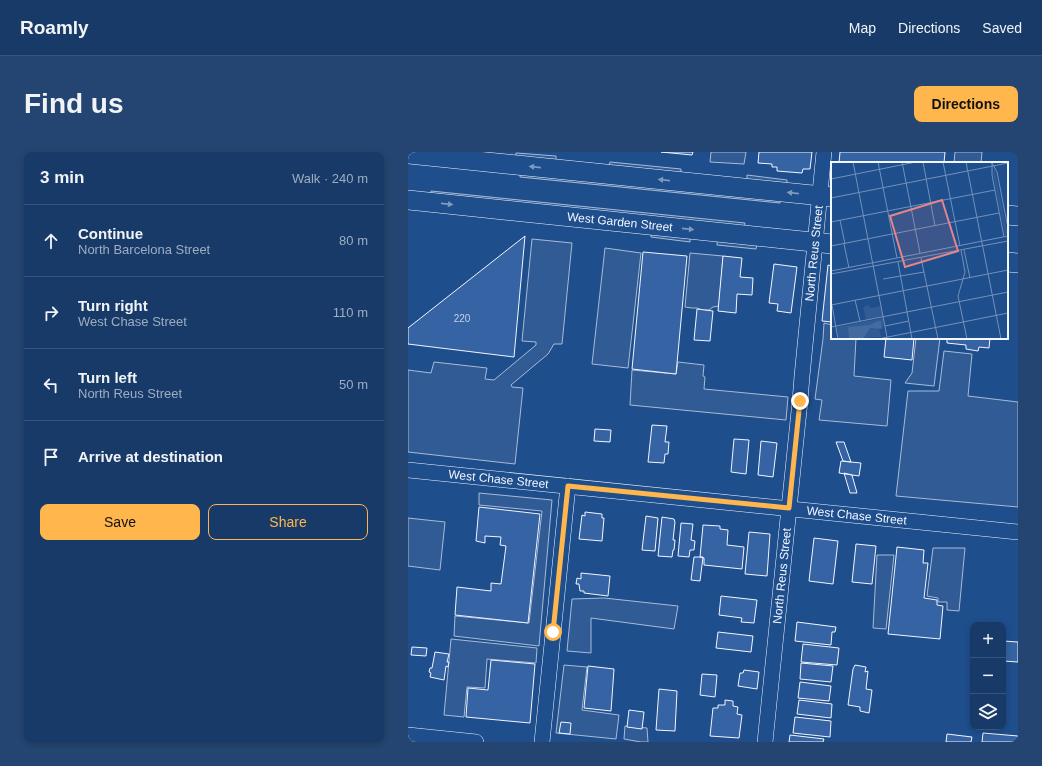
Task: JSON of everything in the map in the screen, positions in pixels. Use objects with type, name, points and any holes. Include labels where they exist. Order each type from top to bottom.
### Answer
[{"type":"main road","points":[[408,154],[826,196]]},
{"type":"main road","name":"West Garden Street","points":[[408,200],[824,243]]},
{"type":"main road","points":[[1008,215],[1018,216]]},
{"type":"main road","points":[[1008,262],[1018,264]]},
{"type":"street","name":"North Reus Street","points":[[765,742],[800,401],[824,243],[826,196],[824,152]]},
{"type":"street","name":"West Chase Street","points":[[408,470],[1018,532]]},
{"type":"street","points":[[542,742],[568,486]]},
{"type":"street","points":[[408,735],[476,742]]},
{"type":"shaded area","points":[[711,152],[746,152],[744,164],[710,162]]},
{"type":"shaded area","points":[[955,152],[982,152],[981,162],[954,162]]},
{"type":"shaded area","points":[[516,153],[556,156],[556,161],[516,157]]},
{"type":"shaded area","points":[[610,162],[681,169],[681,174],[609,166]]},
{"type":"shaded area","points":[[520,172],[781,198],[780,203],[520,177]]},
{"type":"shaded area","points":[[747,175],[787,180],[787,185],[747,180]]},
{"type":"shaded area","points":[[431,191],[745,223],[744,229],[431,196]]},
{"type":"shaded area","points":[[651,232],[690,236],[690,242],[651,237]]},
{"type":"shaded area","points":[[532,239],[572,243],[562,344],[554,344],[548,354],[511,385],[512,387],[523,388],[515,464],[408,452],[408,370],[431,373],[434,362],[487,368],[485,379],[494,380],[536,345],[536,342],[522,341]]},
{"type":"shaded area","points":[[717,239],[757,244],[756,249],[717,245]]},
{"type":"shaded area","points":[[605,248],[641,253],[628,368],[592,364]]},
{"type":"shaded area","points":[[690,253],[723,256],[719,306],[713,307],[709,310],[685,307]]},
{"type":"shaded area","points":[[824,323],[831,325],[831,339],[856,339],[854,376],[891,380],[887,426],[819,420],[822,400],[815,399]]},
{"type":"shaded area","points":[[916,339],[940,339],[934,386],[905,383],[912,373]]},
{"type":"shaded area","points":[[944,351],[972,354],[968,396],[1018,402],[1018,507],[896,496],[908,391],[939,391]]},
{"type":"shaded area","points":[[678,362],[704,365],[704,389],[788,397],[786,420],[630,405],[632,370],[676,374]]},
{"type":"shaded area","points":[[479,493],[552,500],[539,646],[454,636],[455,616],[529,623],[542,511],[479,505]]},
{"type":"shaded area","points":[[408,518],[445,522],[440,570],[408,566]]},
{"type":"shaded area","points":[[933,548],[965,548],[959,611],[947,610],[947,602],[938,602],[938,598],[927,596]]},
{"type":"shaded area","points":[[877,555],[894,555],[886,629],[873,628]]},
{"type":"shaded area","points":[[604,598],[678,606],[674,629],[591,618],[591,653],[567,651],[572,599]]},
{"type":"shaded area","points":[[451,639],[537,648],[536,663],[487,659],[485,688],[467,687],[464,717],[444,715]]},
{"type":"shaded area","points":[[564,665],[587,667],[582,710],[619,715],[616,739],[556,733]]},
{"type":"shaded area","points":[[625,726],[647,728],[648,742],[624,739]]},
{"type":"building","points":[[661,152],[693,152],[692,155]]},
{"type":"building","points":[[759,152],[812,152],[810,169],[803,169],[802,173],[777,171],[777,167],[772,167],[772,164],[758,163]]},
{"type":"building","points":[[840,152],[945,152],[944,162],[839,162]]},
{"type":"building","points":[[525,236],[514,357],[408,344],[408,328]]},
{"type":"building","points":[[643,252],[687,256],[676,374],[632,369]]},
{"type":"building","points":[[723,256],[742,258],[740,277],[753,278],[752,295],[737,294],[736,313],[718,311]]},
{"type":"building","points":[[774,264],[797,267],[791,313],[777,311],[778,304],[769,303]]},
{"type":"building","points":[[828,265],[831,266],[831,322],[822,321]]},
{"type":"building","points":[[697,309],[713,311],[710,341],[694,340]]},
{"type":"building","points":[[886,339],[914,339],[912,360],[884,357]]},
{"type":"building","points":[[947,339],[990,339],[989,348],[979,347],[978,351],[966,349],[966,345],[947,343]]},
{"type":"building","points":[[652,425],[667,426],[665,442],[669,442],[668,454],[665,454],[664,463],[648,462]]},
{"type":"building","points":[[595,429],[611,430],[610,442],[594,441]]},
{"type":"building","points":[[734,439],[749,440],[746,474],[731,472]]},
{"type":"building","points":[[761,441],[777,443],[773,477],[758,475]]},
{"type":"building","points":[[836,442],[844,442],[851,462],[843,461]]},
{"type":"building","points":[[841,461],[861,463],[859,476],[839,473]]},
{"type":"building","points":[[844,473],[852,475],[857,493],[850,493]]},
{"type":"building","points":[[479,507],[540,514],[528,623],[455,615],[457,587],[491,591],[491,583],[501,584],[506,546],[500,545],[501,537],[485,536],[485,543],[476,541]]},
{"type":"building","points":[[585,512],[602,514],[602,518],[604,518],[602,541],[579,539],[582,515],[585,516]]},
{"type":"building","points":[[646,516],[658,518],[655,551],[642,550]]},
{"type":"building","points":[[662,517],[674,519],[675,522],[673,540],[675,540],[672,557],[658,556]]},
{"type":"building","points":[[681,523],[693,524],[691,540],[695,541],[694,550],[690,550],[689,557],[678,556]]},
{"type":"building","points":[[703,525],[720,526],[720,529],[728,530],[727,545],[744,547],[742,569],[704,565],[704,558],[700,557]]},
{"type":"building","points":[[749,532],[770,534],[767,576],[745,574]]},
{"type":"building","points":[[814,538],[838,541],[833,584],[809,581]]},
{"type":"building","points":[[856,544],[876,546],[872,584],[852,582]]},
{"type":"building","points":[[897,547],[924,550],[923,563],[928,563],[924,598],[937,600],[937,605],[943,606],[940,639],[888,634]]},
{"type":"building","points":[[694,557],[703,557],[700,581],[691,580]]},
{"type":"building","points":[[581,573],[610,576],[608,596],[584,593],[584,591],[580,591],[579,584],[576,584],[577,578],[581,579]]},
{"type":"building","points":[[721,596],[757,600],[754,623],[741,622],[742,618],[719,615]]},
{"type":"building","points":[[797,622],[836,627],[835,632],[832,632],[831,645],[795,641]]},
{"type":"building","points":[[718,632],[753,636],[751,652],[716,648]]},
{"type":"building","points":[[1006,641],[1018,642],[1018,662],[1006,661]]},
{"type":"building","points":[[803,644],[839,648],[837,665],[801,662]]},
{"type":"building","points":[[412,647],[427,648],[426,656],[411,655]]},
{"type":"building","points":[[435,652],[449,654],[447,662],[449,662],[448,667],[446,666],[444,680],[430,677],[431,673],[429,672],[430,668],[432,668]]},
{"type":"building","points":[[491,660],[535,664],[530,723],[466,717],[468,688],[488,690]]},
{"type":"building","points":[[801,663],[833,666],[831,682],[800,679]]},
{"type":"building","points":[[855,665],[866,667],[865,672],[868,671],[866,689],[872,690],[869,713],[860,711],[860,707],[848,705],[853,669]]},
{"type":"building","points":[[588,666],[614,669],[611,711],[584,708]]},
{"type":"building","points":[[744,670],[759,672],[757,689],[738,686],[740,673],[743,673]]},
{"type":"building","points":[[702,674],[717,675],[715,697],[700,695]]},
{"type":"building","points":[[800,682],[831,686],[829,701],[798,698]]},
{"type":"building","points":[[659,689],[677,691],[675,731],[656,730]]},
{"type":"building","points":[[725,700],[733,701],[733,706],[738,707],[737,714],[742,715],[739,738],[710,736],[713,708],[718,708],[718,705],[725,705]]},
{"type":"building","points":[[799,700],[832,704],[831,718],[797,714]]},
{"type":"building","points":[[629,710],[644,712],[642,729],[627,727]]},
{"type":"building","points":[[795,717],[831,721],[830,737],[793,733]]},
{"type":"building","points":[[561,722],[571,723],[570,734],[559,733]]},
{"type":"building","points":[[983,733],[1018,736],[1018,742],[982,742]]},
{"type":"building","points":[[947,734],[972,737],[971,742],[946,742]]},
{"type":"building","points":[[790,735],[824,739],[823,742],[789,742]]},
{"type":"route","points":[[553,632],[568,486],[789,508],[800,401]]}]
